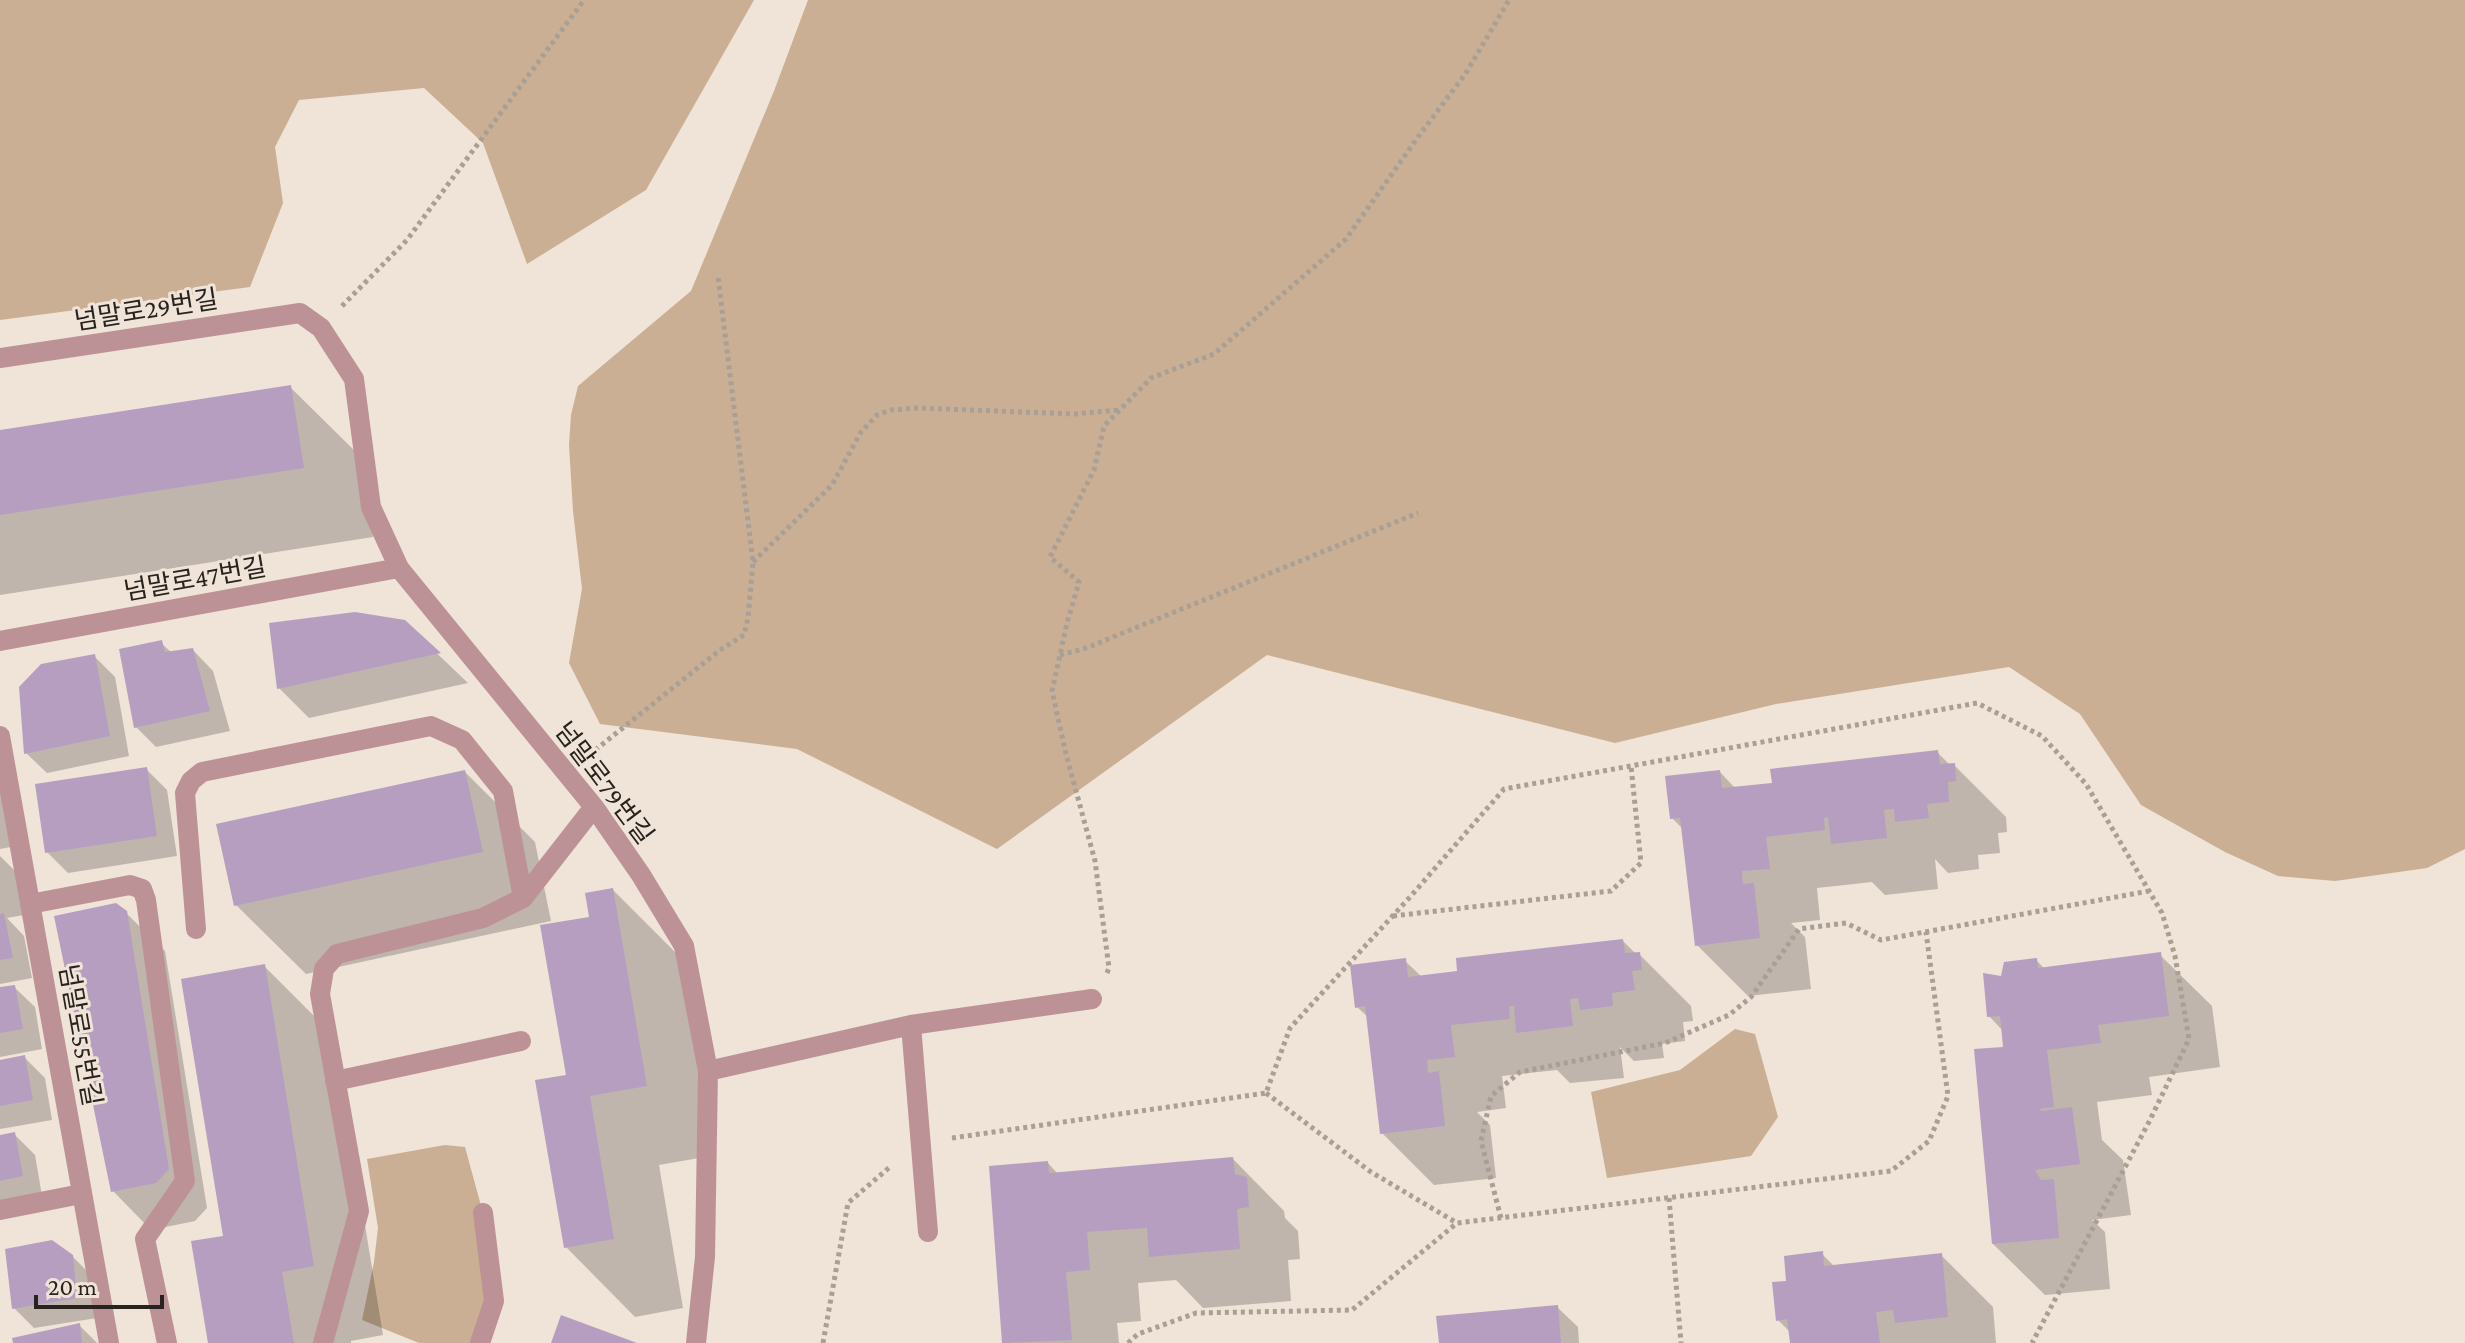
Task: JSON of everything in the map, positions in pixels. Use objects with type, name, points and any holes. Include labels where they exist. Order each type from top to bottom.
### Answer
[{"type":"lane","name":"넘말로79번길","points":[[300,313],[321,328],[354,379],[371,507],[399,568],[594,807],[641,875],[684,946],[708,1071],[705,1257],[696,1343]]},
{"type":"lane","name":"넘말로29번길","points":[[0,358],[300,313]]},
{"type":"lane","name":"넘말로47번길","points":[[0,641],[399,568]]},
{"type":"lane","points":[[196,929],[185,793],[191,781],[202,772],[431,726],[462,740],[503,791],[523,898]]},
{"type":"lane","name":"넘말로55번길","points":[[0,736],[109,1343]]},
{"type":"lane","points":[[323,1343],[359,1211],[320,994],[324,969],[337,954],[483,918],[523,898],[594,807]]},
{"type":"lane","points":[[30,904],[130,885],[142,889],[146,900],[185,1181],[145,1239],[167,1343]]},
{"type":"lane","points":[[708,1071],[911,1025],[1092,999]]},
{"type":"lane","points":[[911,1025],[928,1232]]},
{"type":"lane","points":[[335,1081],[521,1041]]},
{"type":"lane","points":[[0,1210],[81,1194]]},
{"type":"lane","points":[[480,1343],[494,1301],[483,1213]]},
{"type":"path","points":[[321,328],[407,240],[584,0]]},
{"type":"path","points":[[1092,999],[1109,968],[1095,861],[1052,691],[1079,582],[1050,557],[1094,470],[1104,426],[1151,378],[1214,354],[1346,239],[1466,73],[1509,0]]},
{"type":"path","points":[[566,773],[720,650],[744,635],[753,562],[718,277]]},
{"type":"path","points":[[753,562],[832,485],[861,432],[877,415],[891,410],[917,408],[1075,414],[1119,410]]},
{"type":"path","points":[[1060,655],[1086,648],[1418,513]]},
{"type":"path","points":[[1266,1093],[1290,1028],[1504,789],[1977,703],[2042,736],[2086,784],[2162,913],[2175,956],[2189,1039],[2150,1120],[2032,1343]]},
{"type":"path","points":[[1392,916],[1611,891],[1641,863],[1631,765]]},
{"type":"path","points":[[1501,1218],[1481,1141],[1491,1096],[1520,1072],[1665,1043],[1729,1015],[1751,997],[1799,929],[1846,923],[1881,940],[2149,891]]},
{"type":"path","points":[[1128,1343],[1138,1334],[1196,1313],[1352,1310],[1457,1223],[1891,1171],[1929,1141],[1948,1096],[1926,932]]},
{"type":"path","points":[[823,1343],[848,1203],[920,1143],[1266,1093],[1371,1172],[1457,1223]]},
{"type":"path","points":[[1669,1198],[1681,1343]]},
{"type":"shaded area","points":[[0,0],[754,0],[646,190],[527,264],[483,143],[424,88],[299,100],[275,147],[283,203],[250,287],[0,320]]},
{"type":"shaded area","points":[[808,0],[2465,0],[2465,849],[2427,868],[2335,881],[2278,876],[2225,852],[2141,805],[2080,714],[2009,667],[1776,704],[1615,743],[1267,655],[997,849],[797,749],[600,724],[569,663],[582,589],[569,445],[571,415],[578,386],[691,291],[774,91]]},
{"type":"shaded area","points":[[1735,1029],[1755,1034],[1778,1117],[1751,1156],[1607,1178],[1591,1092],[1680,1070]]},
{"type":"shaded area","points":[[445,1145],[465,1147],[483,1213],[494,1301],[480,1343],[419,1343],[362,1320],[378,1228],[367,1159]]},
{"type":"building","points":[[291,385],[304,468],[0,515],[0,430]]},
{"type":"building","points":[[355,612],[405,620],[441,653],[277,689],[269,623]]},
{"type":"building","points":[[162,640],[165,652],[193,648],[210,711],[134,728],[119,649]]},
{"type":"building","points":[[95,654],[110,736],[24,754],[19,687],[41,664]]},
{"type":"building","points":[[1938,750],[1940,764],[1955,763],[1956,781],[1948,782],[1949,802],[1927,804],[1929,818],[1895,822],[1894,809],[1884,810],[1887,838],[1831,844],[1828,817],[1824,818],[1825,830],[1766,837],[1770,869],[1742,871],[1743,884],[1754,883],[1760,938],[1695,946],[1680,818],[1670,819],[1665,776],[1720,770],[1722,788],[1772,783],[1770,769]]},
{"type":"building","points":[[147,767],[157,836],[45,853],[35,784]]},
{"type":"building","points":[[465,770],[483,852],[234,906],[216,824]]},
{"type":"building","points":[[613,888],[647,1086],[590,1096],[614,1239],[564,1248],[535,1080],[566,1075],[540,925],[589,917],[585,893]]},
{"type":"building","points":[[116,903],[127,911],[169,1169],[156,1183],[111,1192],[54,916]]},
{"type":"building","points":[[4,913],[13,958],[0,960],[0,914]]},
{"type":"building","points":[[1623,939],[1625,953],[1640,952],[1642,970],[1632,971],[1635,990],[1612,993],[1613,1006],[1580,1010],[1578,998],[1570,999],[1573,1026],[1516,1033],[1514,1006],[1509,1006],[1510,1019],[1451,1025],[1455,1057],[1427,1060],[1428,1073],[1439,1071],[1445,1126],[1380,1134],[1365,1006],[1355,1008],[1350,965],[1406,958],[1408,977],[1457,971],[1456,958]]},
{"type":"building","points":[[2161,952],[2169,1016],[2098,1025],[2101,1043],[2047,1050],[2054,1107],[2040,1109],[2072,1107],[2080,1164],[2035,1170],[2041,1180],[2054,1179],[2059,1238],[1992,1244],[1974,1049],[2003,1047],[2000,1016],[1987,1017],[1983,973],[2001,976],[2004,962],[2037,958],[2038,968]]},
{"type":"building","points":[[265,964],[314,1266],[282,1272],[294,1343],[208,1343],[191,1241],[223,1236],[181,979]]},
{"type":"building","points":[[15,985],[23,1029],[0,1033],[0,987]]},
{"type":"building","points":[[25,1055],[33,1100],[0,1106],[0,1060]]},
{"type":"building","points":[[15,1132],[23,1176],[0,1181],[0,1135]]},
{"type":"building","points":[[1233,1157],[1235,1174],[1247,1177],[1249,1207],[1237,1209],[1240,1249],[1149,1257],[1147,1228],[1087,1232],[1090,1270],[1066,1272],[1072,1340],[1002,1343],[989,1166],[1048,1161],[1049,1173]]},
{"type":"building","points":[[52,1240],[73,1255],[77,1298],[12,1309],[5,1249]]},
{"type":"building","points":[[1823,1251],[1824,1266],[1942,1253],[1948,1317],[1895,1323],[1893,1310],[1876,1312],[1880,1343],[1790,1343],[1787,1319],[1776,1321],[1772,1282],[1786,1281],[1784,1256]]},
{"type":"building","points":[[1558,1305],[1561,1343],[1439,1343],[1436,1316]]},
{"type":"building","points":[[561,1315],[637,1343],[551,1343]]},
{"type":"building","points":[[80,1323],[82,1343],[13,1343],[12,1338]]}]
